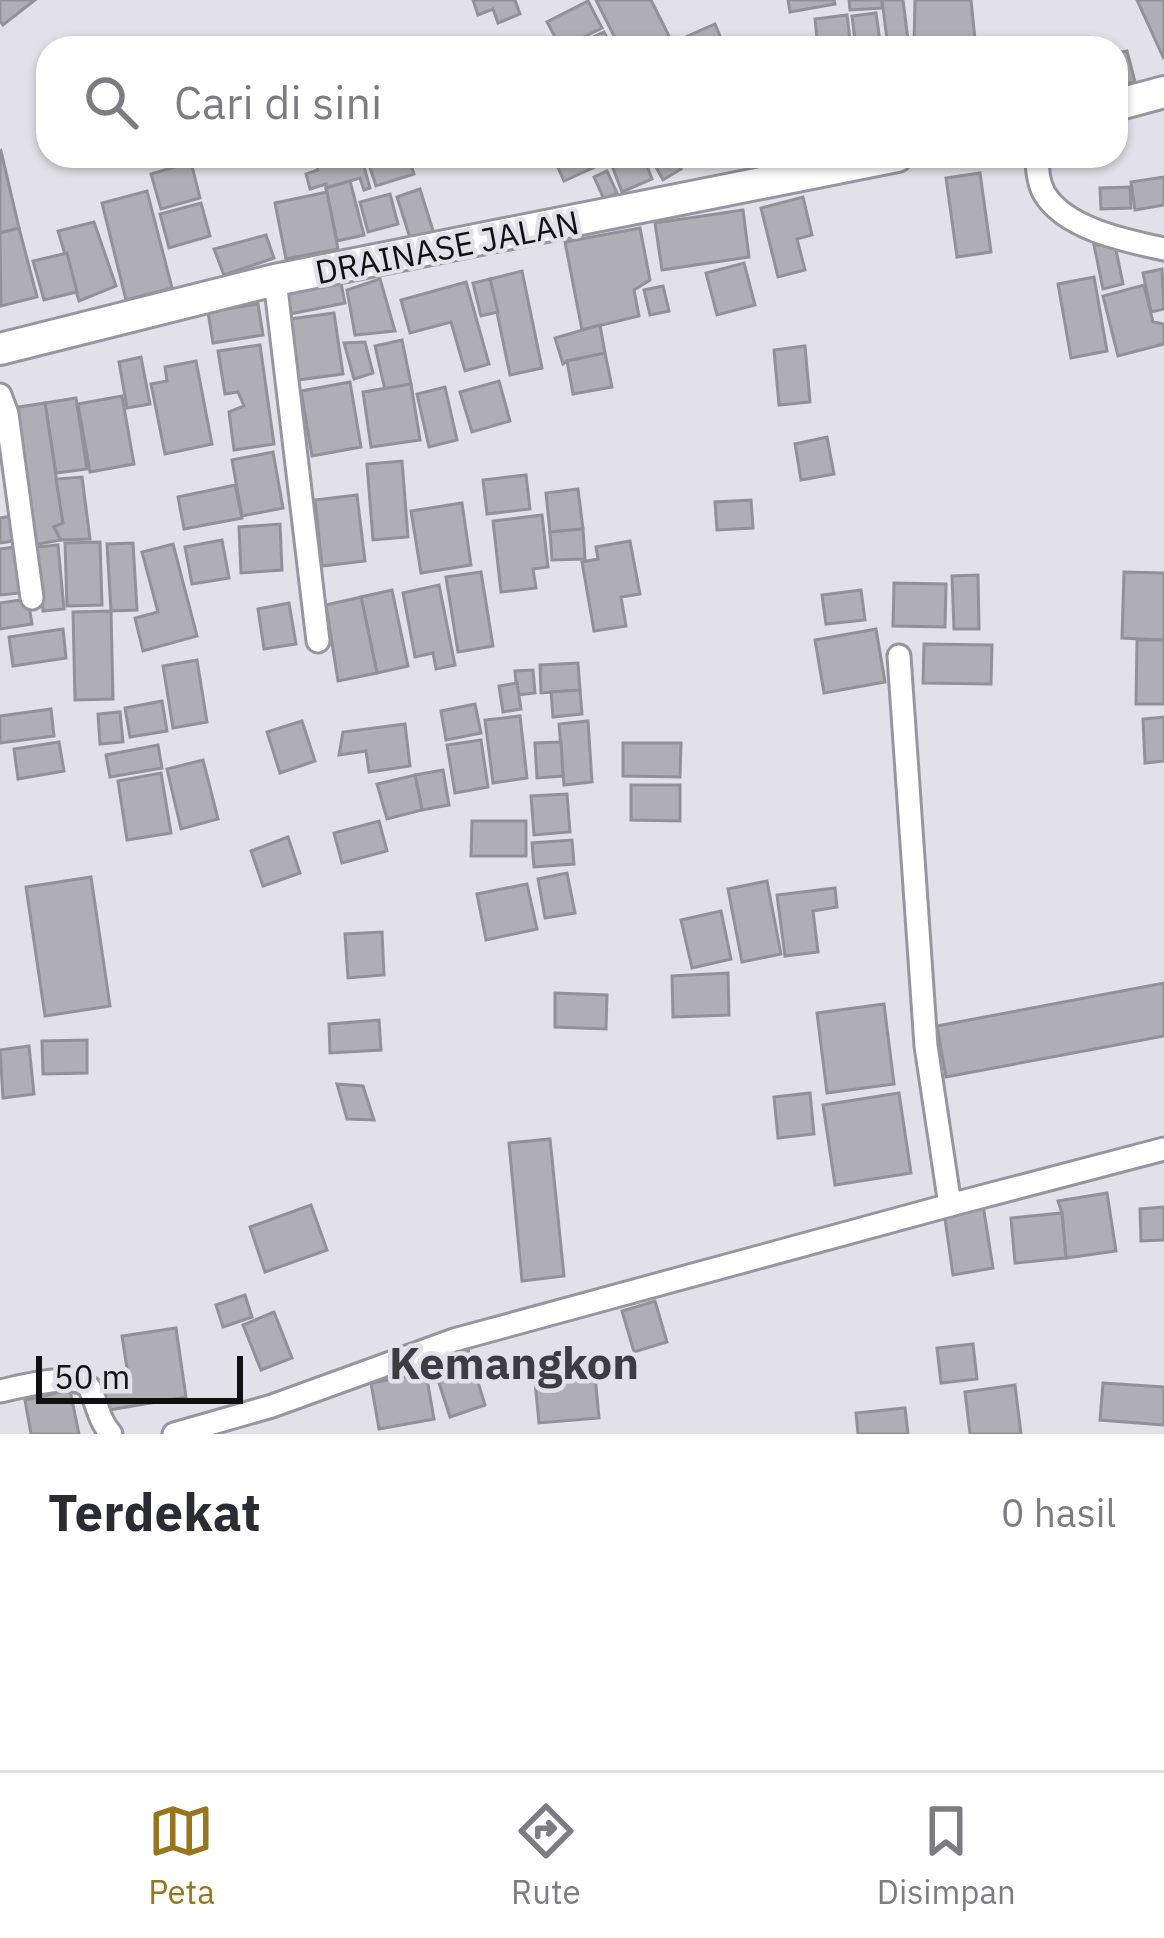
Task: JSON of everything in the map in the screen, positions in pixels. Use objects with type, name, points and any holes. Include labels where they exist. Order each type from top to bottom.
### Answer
[{"type":"street","points":[[1128,102],[1164,92]]},
{"type":"street","name":"DRAINASE JALAN","points":[[0,349],[275,280],[837,168]]},
{"type":"street","points":[[1037,168],[1043,191],[1058,209],[1110,237],[1164,249]]},
{"type":"street","points":[[275,280],[318,641]]},
{"type":"street","points":[[0,395],[7,414],[32,598]]},
{"type":"street","points":[[899,656],[926,1046],[950,1204]]},
{"type":"street","points":[[174,1434],[272,1406],[454,1340],[1164,1149]]},
{"type":"street","points":[[0,1391],[81,1380],[91,1388],[98,1414],[112,1434]]},
{"type":"building","points":[[0,0],[35,0],[3,25]]},
{"type":"building","points":[[473,0],[515,0],[520,14],[498,23],[493,9],[478,15]]},
{"type":"building","points":[[596,0],[651,0],[669,36],[614,36]]},
{"type":"building","points":[[788,0],[834,0],[835,4],[790,12]]},
{"type":"building","points":[[849,0],[882,0],[882,8],[850,10]]},
{"type":"building","points":[[882,0],[903,0],[908,36],[886,36]]},
{"type":"building","points":[[915,0],[971,0],[975,36],[914,36]]},
{"type":"building","points":[[1137,0],[1164,0],[1164,59]]},
{"type":"building","points":[[588,1],[602,28],[586,36],[555,36],[547,22]]},
{"type":"building","points":[[876,13],[879,36],[854,36],[852,16]]},
{"type":"building","points":[[847,15],[850,36],[817,36],[815,19]]},
{"type":"building","points":[[715,24],[720,36],[688,36]]},
{"type":"building","points":[[1128,55],[1135,82],[1128,84]]},
{"type":"building","points":[[0,152],[19,228],[0,233]]},
{"type":"building","points":[[192,168],[200,198],[161,209],[151,174]]},
{"type":"building","points":[[364,168],[370,188],[364,190],[360,178],[310,189],[306,174]]},
{"type":"building","points":[[370,168],[412,168],[414,174],[376,186]]},
{"type":"building","points":[[558,168],[592,168],[564,181]]},
{"type":"building","points":[[613,168],[648,168],[652,179],[622,192]]},
{"type":"building","points":[[656,168],[680,168],[681,169],[663,180]]},
{"type":"building","points":[[607,171],[617,193],[604,199],[594,177]]},
{"type":"building","points":[[980,173],[991,252],[957,257],[946,178]]},
{"type":"building","points":[[1164,177],[1164,205],[1135,210],[1131,182]]},
{"type":"building","points":[[350,181],[364,235],[337,241],[326,188]]},
{"type":"building","points":[[1130,187],[1131,208],[1101,209],[1100,188]]},
{"type":"building","points":[[420,189],[434,234],[411,241],[397,197]]},
{"type":"building","points":[[147,191],[172,288],[126,300],[102,203]]},
{"type":"building","points":[[327,192],[338,249],[286,259],[275,203]]},
{"type":"building","points":[[390,194],[398,224],[368,232],[360,202]]},
{"type":"building","points":[[803,197],[812,235],[797,239],[805,270],[778,277],[761,208]]},
{"type":"building","points":[[201,203],[210,236],[169,248],[160,214]]},
{"type":"building","points":[[743,210],[749,257],[662,270],[655,223]]},
{"type":"building","points":[[94,222],[116,286],[79,301],[58,231]]},
{"type":"building","points":[[19,228],[37,297],[1,306],[0,233]]},
{"type":"building","points":[[640,228],[650,280],[634,290],[639,316],[582,330],[565,242]]},
{"type":"building","points":[[266,235],[274,258],[224,275],[214,249]]},
{"type":"building","points":[[1094,245],[1115,245],[1123,284],[1103,289]]},
{"type":"building","points":[[67,253],[77,292],[44,300],[33,261]]},
{"type":"building","points":[[744,263],[755,305],[717,315],[706,273]]},
{"type":"building","points":[[1162,269],[1164,309],[1151,312],[1143,273]]},
{"type":"building","points":[[522,271],[542,368],[510,375],[490,279]]},
{"type":"building","points":[[1094,277],[1107,351],[1071,358],[1058,284]]},
{"type":"building","points":[[380,279],[395,331],[355,335],[347,290]]},
{"type":"building","points":[[490,279],[498,312],[481,316],[473,283]]},
{"type":"building","points":[[466,282],[489,364],[465,371],[451,322],[410,333],[401,300]]},
{"type":"building","points":[[341,283],[345,303],[290,314],[286,294]]},
{"type":"building","points":[[1144,285],[1153,322],[1164,324],[1164,344],[1118,356],[1103,296]]},
{"type":"building","points":[[663,286],[669,311],[650,315],[644,290]]},
{"type":"building","points":[[258,304],[263,335],[213,343],[208,312]]},
{"type":"building","points":[[334,313],[343,374],[298,380],[290,319]]},
{"type":"building","points":[[600,325],[605,353],[563,364],[555,338]]},
{"type":"building","points":[[402,340],[411,384],[385,390],[375,346]]},
{"type":"building","points":[[365,342],[373,373],[354,379],[344,343]]},
{"type":"building","points":[[260,345],[274,444],[234,450],[229,412],[244,406],[238,392],[225,394],[218,351]]},
{"type":"building","points":[[805,346],[810,402],[779,405],[774,350]]},
{"type":"building","points":[[605,353],[612,387],[573,394],[567,361]]},
{"type":"building","points":[[141,357],[150,404],[127,408],[119,362]]},
{"type":"building","points":[[196,361],[212,444],[165,454],[151,384],[167,381],[165,367]]},
{"type":"building","points":[[499,381],[510,421],[472,432],[460,392]]},
{"type":"building","points":[[350,382],[361,447],[312,456],[301,391]]},
{"type":"building","points":[[411,384],[420,440],[371,447],[363,392]]},
{"type":"building","points":[[445,387],[457,440],[429,447],[417,394]]},
{"type":"building","points":[[122,396],[134,464],[90,472],[78,404]]},
{"type":"building","points":[[76,398],[87,469],[56,473],[45,403]]},
{"type":"building","points":[[45,403],[63,523],[54,527],[61,540],[33,545],[12,408]]},
{"type":"building","points":[[827,437],[834,474],[801,480],[795,444]]},
{"type":"building","points":[[273,452],[283,508],[242,516],[232,460]]},
{"type":"building","points":[[402,461],[408,537],[373,540],[367,464]]},
{"type":"building","points":[[526,475],[530,509],[487,514],[483,480]]},
{"type":"building","points":[[82,477],[90,539],[61,540],[54,527],[63,523],[56,479]]},
{"type":"building","points":[[235,485],[242,518],[184,529],[178,497]]},
{"type":"building","points":[[578,489],[583,529],[550,532],[546,493]]},
{"type":"building","points":[[357,495],[365,561],[322,566],[315,500]]},
{"type":"building","points":[[751,500],[753,528],[717,530],[715,502]]},
{"type":"building","points":[[462,503],[471,565],[421,573],[411,511]]},
{"type":"building","points":[[542,515],[548,567],[533,569],[536,588],[501,592],[493,521]]},
{"type":"building","points":[[11,516],[14,541],[0,543],[0,518]]},
{"type":"building","points":[[280,524],[282,570],[241,573],[239,527]]},
{"type":"building","points":[[583,529],[585,559],[552,560],[550,532]]},
{"type":"building","points":[[222,540],[229,578],[192,584],[185,547]]},
{"type":"building","points":[[630,541],[640,594],[621,597],[626,626],[594,631],[582,562],[598,559],[596,547]]},
{"type":"building","points":[[100,542],[102,605],[67,606],[65,543]]},
{"type":"building","points":[[133,543],[137,610],[111,611],[107,544]]},
{"type":"building","points":[[173,544],[197,636],[143,651],[135,618],[158,612],[142,552]]},
{"type":"building","points":[[58,545],[64,609],[43,611],[36,547]]},
{"type":"building","points":[[16,547],[20,593],[0,595],[0,549]]},
{"type":"building","points":[[481,572],[493,646],[458,652],[446,577]]},
{"type":"building","points":[[1124,572],[1164,573],[1164,640],[1122,638]]},
{"type":"building","points":[[978,575],[979,629],[954,629],[952,576]]},
{"type":"building","points":[[894,583],[946,584],[945,627],[893,626]]},
{"type":"building","points":[[439,585],[455,665],[436,669],[433,653],[415,657],[403,593]]},
{"type":"building","points":[[392,590],[408,666],[377,673],[361,597]]},
{"type":"building","points":[[861,590],[865,620],[826,624],[822,595]]},
{"type":"building","points":[[361,597],[377,673],[338,681],[326,605]]},
{"type":"building","points":[[28,599],[32,624],[0,629],[0,603]]},
{"type":"building","points":[[289,603],[296,644],[264,649],[258,609]]},
{"type":"building","points":[[111,611],[113,699],[75,700],[73,612]]},
{"type":"building","points":[[63,629],[66,658],[13,666],[9,637]]},
{"type":"building","points":[[876,629],[885,682],[824,693],[815,640]]},
{"type":"building","points":[[1137,640],[1164,640],[1164,704],[1136,704]]},
{"type":"building","points":[[924,644],[992,645],[991,684],[923,683]]},
{"type":"building","points":[[197,660],[207,722],[173,728],[163,666]]},
{"type":"building","points":[[578,663],[580,690],[541,693],[540,665]]},
{"type":"building","points":[[533,670],[535,693],[517,695],[515,671]]},
{"type":"building","points":[[517,683],[521,709],[503,712],[499,686]]},
{"type":"building","points":[[580,690],[582,714],[553,717],[551,692]]},
{"type":"building","points":[[162,701],[167,731],[130,737],[125,708]]},
{"type":"building","points":[[475,704],[481,733],[446,740],[441,711]]},
{"type":"building","points":[[51,709],[54,736],[0,743],[0,716]]},
{"type":"building","points":[[120,712],[123,742],[100,744],[98,714]]},
{"type":"building","points":[[520,716],[527,778],[493,783],[485,720]]},
{"type":"building","points":[[1164,717],[1164,761],[1145,763],[1143,719]]},
{"type":"building","points":[[302,721],[315,761],[280,773],[267,732]]},
{"type":"building","points":[[588,721],[592,782],[564,785],[559,724]]},
{"type":"building","points":[[405,724],[410,766],[369,772],[366,751],[339,755],[343,732]]},
{"type":"building","points":[[481,740],[488,787],[455,793],[447,745]]},
{"type":"building","points":[[59,742],[64,771],[18,779],[14,749]]},
{"type":"building","points":[[561,742],[563,776],[537,778],[535,743]]},
{"type":"building","points":[[623,743],[681,743],[680,777],[623,776]]},
{"type":"building","points":[[158,745],[162,768],[110,777],[106,755]]},
{"type":"building","points":[[203,760],[218,819],[181,829],[167,769]]},
{"type":"building","points":[[443,770],[449,805],[422,810],[415,775]]},
{"type":"building","points":[[161,773],[171,833],[127,840],[118,781]]},
{"type":"building","points":[[415,775],[422,810],[387,819],[377,784]]},
{"type":"building","points":[[631,785],[680,785],[680,821],[631,820]]},
{"type":"building","points":[[567,794],[570,832],[534,835],[531,796]]},
{"type":"building","points":[[379,821],[387,851],[342,863],[334,833]]},
{"type":"building","points":[[472,821],[526,821],[526,856],[471,856]]},
{"type":"building","points":[[288,837],[300,873],[263,886],[251,851]]},
{"type":"building","points":[[572,840],[574,864],[534,867],[532,843]]},
{"type":"building","points":[[567,873],[575,913],[545,918],[538,879]]},
{"type":"building","points":[[91,877],[110,1006],[45,1016],[26,887]]},
{"type":"building","points":[[767,881],[781,954],[742,962],[728,889]]},
{"type":"building","points":[[527,884],[537,929],[486,940],[477,894]]},
{"type":"building","points":[[835,888],[837,907],[813,911],[818,952],[785,956],[777,895]]},
{"type":"building","points":[[721,911],[731,959],[692,968],[681,920]]},
{"type":"building","points":[[382,932],[384,975],[348,978],[345,934]]},
{"type":"building","points":[[728,973],[729,1015],[673,1017],[672,976]]},
{"type":"building","points":[[1164,983],[1164,1036],[946,1077],[937,1026]]},
{"type":"building","points":[[555,993],[607,995],[606,1029],[555,1027]]},
{"type":"building","points":[[884,1004],[894,1084],[827,1093],[817,1013]]},
{"type":"building","points":[[379,1020],[381,1050],[330,1053],[329,1024]]},
{"type":"building","points":[[87,1040],[87,1073],[43,1074],[42,1041]]},
{"type":"building","points":[[29,1046],[34,1094],[3,1098],[0,1050]]},
{"type":"building","points":[[337,1084],[363,1086],[374,1120],[347,1119]]},
{"type":"building","points":[[810,1093],[814,1134],[778,1138],[774,1097]]},
{"type":"building","points":[[899,1093],[911,1173],[835,1185],[823,1105]]},
{"type":"building","points":[[550,1139],[564,1276],[522,1281],[509,1143]]},
{"type":"building","points":[[1107,1193],[1116,1251],[1066,1258],[1058,1201]]},
{"type":"building","points":[[311,1205],[327,1250],[265,1272],[250,1227]]},
{"type":"building","points":[[983,1205],[993,1268],[953,1275],[944,1212]]},
{"type":"building","points":[[1164,1207],[1164,1240],[1141,1241],[1140,1209]]},
{"type":"building","points":[[1062,1213],[1066,1258],[1015,1263],[1011,1218]]},
{"type":"building","points":[[245,1295],[252,1317],[223,1327],[216,1305]]},
{"type":"building","points":[[655,1301],[667,1342],[634,1352],[622,1311]]},
{"type":"building","points":[[274,1312],[292,1358],[261,1370],[243,1325]]},
{"type":"building","points":[[176,1328],[186,1397],[103,1411],[98,1380],[128,1375],[122,1336]]},
{"type":"building","points":[[466,1343],[485,1405],[450,1417],[430,1355]]},
{"type":"building","points":[[973,1344],[977,1379],[941,1383],[937,1348]]},
{"type":"building","points":[[594,1365],[599,1418],[539,1423],[534,1371]]},
{"type":"building","points":[[426,1373],[434,1419],[379,1429],[371,1383]]},
{"type":"building","points":[[1103,1383],[1164,1387],[1164,1425],[1100,1420]]},
{"type":"building","points":[[1015,1385],[1021,1434],[970,1434],[965,1392]]},
{"type":"building","points":[[70,1390],[79,1434],[31,1434],[25,1400]]},
{"type":"building","points":[[905,1408],[908,1434],[858,1434],[856,1413]]},
{"type":"district","name":"Kemangkon","points":[[514,1363]]}]
